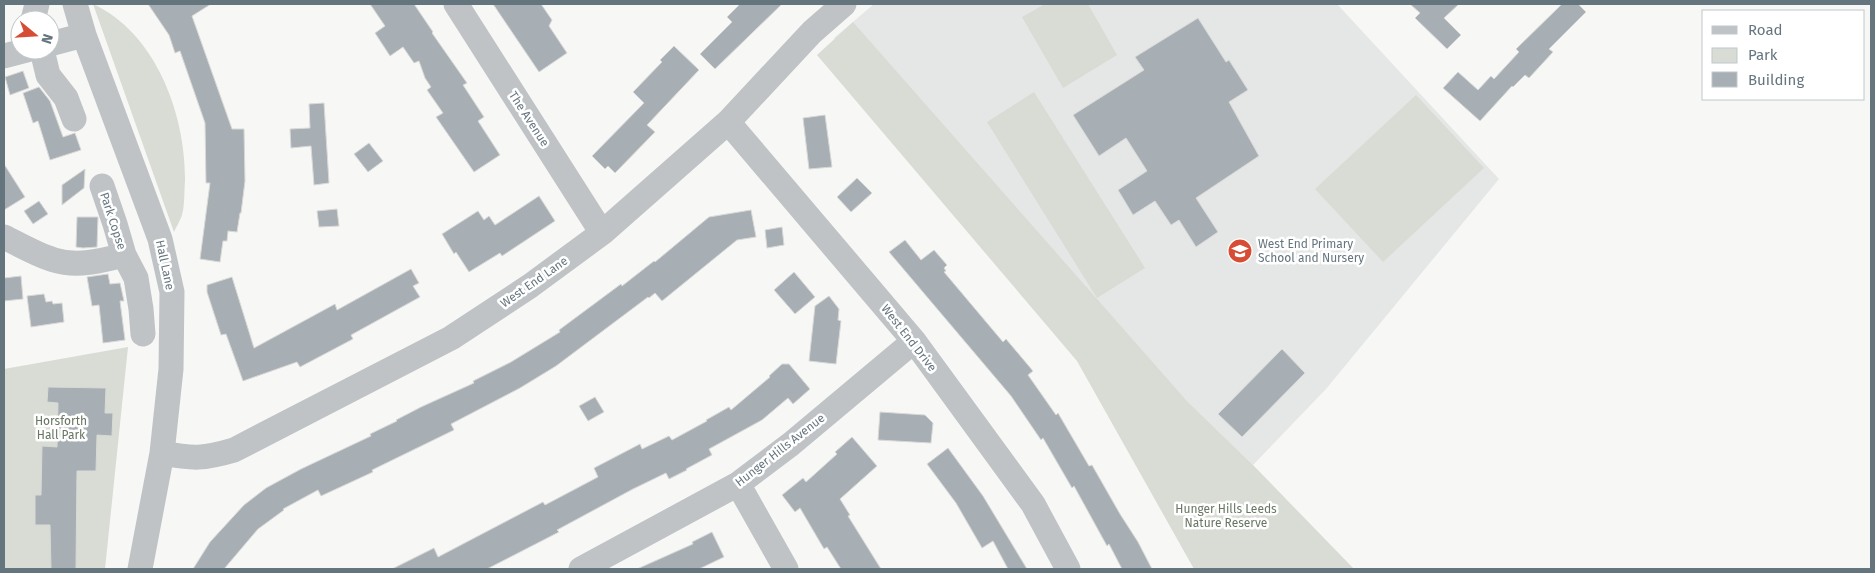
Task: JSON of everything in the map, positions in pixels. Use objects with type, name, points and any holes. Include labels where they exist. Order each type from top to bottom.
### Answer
[{"type":"street","name":"Hall Lane","points":[[75,4],[84,35],[160,239],[172,292],[171,369],[162,453],[140,569]]},
{"type":"street","name":"The Avenue","points":[[456,4],[602,233]]},
{"type":"street","name":"West End Lane","points":[[162,453],[188,458],[206,458],[234,450],[451,338],[530,286],[602,233],[728,122],[812,32],[844,4]]},
{"type":"street","points":[[60,41],[84,35]]},
{"type":"street","points":[[44,60],[48,75],[66,98],[74,119]]},
{"type":"street","name":"West End Drive","points":[[728,122],[914,341],[1033,504],[1068,569]]},
{"type":"street","name":"Park Copse","points":[[102,186],[124,255],[136,278],[143,334]]},
{"type":"street","name":"Park Copse","points":[[4,237],[61,262],[76,264],[101,262],[124,255]]},
{"type":"street","name":"Hunger Hills Avenue","points":[[581,569],[738,484],[791,444],[914,341]]},
{"type":"street","points":[[738,484],[786,569]]},
{"type":"shaded area","name":"West End Primary School and Nursery","points":[[874,4],[1337,4],[1499,179],[1326,389],[1253,465],[1186,400],[834,38]]},
{"type":"green space","points":[[93,4],[115,17],[134,35],[150,55],[163,79],[173,104],[180,130],[185,181],[183,211],[174,232]]},
{"type":"green space","points":[[1045,4],[1088,4],[1117,55],[1063,88],[1022,17]]},
{"type":"green space","name":"Hunger Hills Leeds Nature Reserve","points":[[853,22],[1186,400],[1253,465],[1354,569],[1194,569],[1077,361],[817,55]]},
{"type":"green space","points":[[1034,92],[1145,268],[1097,298],[987,122]]},
{"type":"green space","points":[[1416,95],[1484,168],[1383,262],[1315,189]]},
{"type":"green space","name":"Horsforth Hall Park","points":[[128,347],[105,569],[4,569],[4,369]]},
{"type":"building","points":[[148,4],[211,4],[192,16],[232,129],[244,129],[245,181],[241,213],[237,232],[228,231],[227,241],[223,241],[220,262],[200,259],[210,183],[206,183],[205,123],[180,51],[175,53],[169,35]]},
{"type":"building","points":[[370,4],[414,4],[467,83],[463,85],[484,117],[478,121],[500,155],[474,172],[436,117],[443,113],[427,90],[431,87],[425,78],[419,61],[414,63],[403,47],[390,56],[375,33],[385,26]]},
{"type":"building","points":[[493,4],[541,4],[552,20],[549,26],[567,53],[539,72]]},
{"type":"building","points":[[740,4],[782,4],[715,69],[700,54],[732,22],[727,17]]},
{"type":"building","points":[[1410,4],[1459,4],[1444,18],[1461,35],[1447,49],[1415,18],[1420,13]]},
{"type":"building","points":[[1562,4],[1578,4],[1586,12],[1549,49],[1553,52],[1529,78],[1525,75],[1512,86],[1480,121],[1443,88],[1458,72],[1478,90],[1491,76],[1494,79],[1519,52],[1516,49]]},
{"type":"building","points":[[1198,18],[1226,62],[1229,60],[1248,90],[1229,102],[1259,156],[1196,198],[1218,232],[1196,247],[1179,220],[1171,225],[1155,201],[1133,215],[1118,190],[1147,171],[1126,138],[1099,156],[1073,115],[1144,70],[1135,57]]},
{"type":"building","points":[[674,46],[699,70],[647,125],[655,132],[615,173],[608,166],[605,169],[592,156],[644,103],[633,92],[662,62],[660,60]]},
{"type":"building","points":[[23,71],[29,88],[10,95],[5,77]]},
{"type":"building","points":[[39,87],[50,101],[63,137],[75,133],[81,150],[50,160],[38,121],[33,123],[23,93]]},
{"type":"building","points":[[324,103],[329,183],[314,185],[311,146],[291,148],[290,129],[310,128],[309,104]]},
{"type":"building","points":[[825,115],[832,167],[809,169],[803,118]]},
{"type":"building","points":[[369,143],[383,161],[368,172],[354,154]]},
{"type":"building","points":[[4,164],[25,197],[4,210]]},
{"type":"building","points":[[85,169],[84,188],[62,205],[62,185]]},
{"type":"building","points":[[857,178],[872,193],[851,212],[837,197]]},
{"type":"building","points":[[539,196],[555,221],[502,256],[500,253],[469,272],[456,252],[454,254],[442,234],[478,211],[484,220],[489,216],[495,225]]},
{"type":"building","points":[[39,201],[48,214],[33,224],[24,211]]},
{"type":"building","points":[[337,209],[339,226],[319,227],[317,211]]},
{"type":"building","points":[[751,210],[756,237],[737,240],[662,301],[655,293],[648,297],[556,366],[520,388],[451,424],[454,430],[372,470],[373,472],[321,496],[318,490],[283,509],[258,529],[224,569],[193,569],[210,542],[244,505],[266,488],[371,436],[370,434],[396,420],[474,383],[473,381],[511,362],[560,332],[559,330],[621,284],[622,286],[655,262],[709,217]]},
{"type":"building","points":[[77,217],[98,217],[97,247],[76,247]]},
{"type":"building","points":[[782,227],[784,245],[767,248],[765,230]]},
{"type":"building","points":[[905,240],[921,260],[934,250],[947,265],[944,268],[946,271],[944,272],[1003,342],[1006,339],[1033,371],[1028,375],[1056,415],[1058,413],[1089,466],[1092,465],[1152,569],[1122,569],[1109,544],[1107,546],[1074,486],[1072,488],[1043,438],[1041,440],[1011,396],[889,252]]},
{"type":"building","points":[[411,269],[419,283],[413,286],[420,297],[351,335],[353,339],[300,367],[297,362],[243,381],[226,334],[221,335],[207,292],[207,285],[232,277],[254,348],[335,304],[337,310]]},
{"type":"building","points":[[794,272],[815,297],[795,314],[774,290]]},
{"type":"building","points":[[108,274],[110,284],[120,283],[124,301],[120,301],[125,340],[103,343],[99,305],[92,306],[87,277]]},
{"type":"building","points":[[21,276],[23,299],[4,301],[4,278]]},
{"type":"building","points":[[44,294],[46,302],[52,301],[53,304],[62,303],[64,322],[31,327],[27,296]]},
{"type":"building","points":[[829,296],[839,309],[838,320],[841,321],[836,364],[809,361],[815,306]]},
{"type":"building","points":[[1282,349],[1305,373],[1242,437],[1218,414]]},
{"type":"building","points":[[782,364],[789,364],[810,389],[793,404],[788,398],[762,420],[709,449],[712,455],[687,470],[669,479],[666,473],[633,489],[557,530],[559,532],[487,569],[392,569],[434,548],[438,557],[543,502],[545,505],[598,477],[594,468],[640,444],[642,449],[669,436],[672,440],[729,407],[731,410],[770,377]]},
{"type":"building","points":[[48,387],[106,388],[105,413],[113,413],[112,436],[97,435],[96,471],[77,471],[76,569],[51,569],[50,525],[35,525],[35,495],[41,495],[42,446],[57,447],[58,403],[47,402]]},
{"type":"building","points":[[595,397],[604,412],[588,421],[579,406]]},
{"type":"building","points":[[880,412],[925,415],[933,423],[931,443],[878,440]]},
{"type":"building","points":[[852,437],[877,466],[840,499],[850,515],[848,516],[881,569],[841,569],[827,547],[824,549],[800,508],[795,512],[782,495],[803,478],[806,482],[837,454],[835,452]]},
{"type":"building","points":[[948,448],[983,496],[1027,569],[1008,569],[993,541],[982,548],[956,503],[927,464]]},
{"type":"building","points":[[712,532],[724,557],[699,569],[637,569],[693,544],[692,542]]},
{"type":"place","name":"West End Primary School and Nursery","points":[[1240,251]]}]
